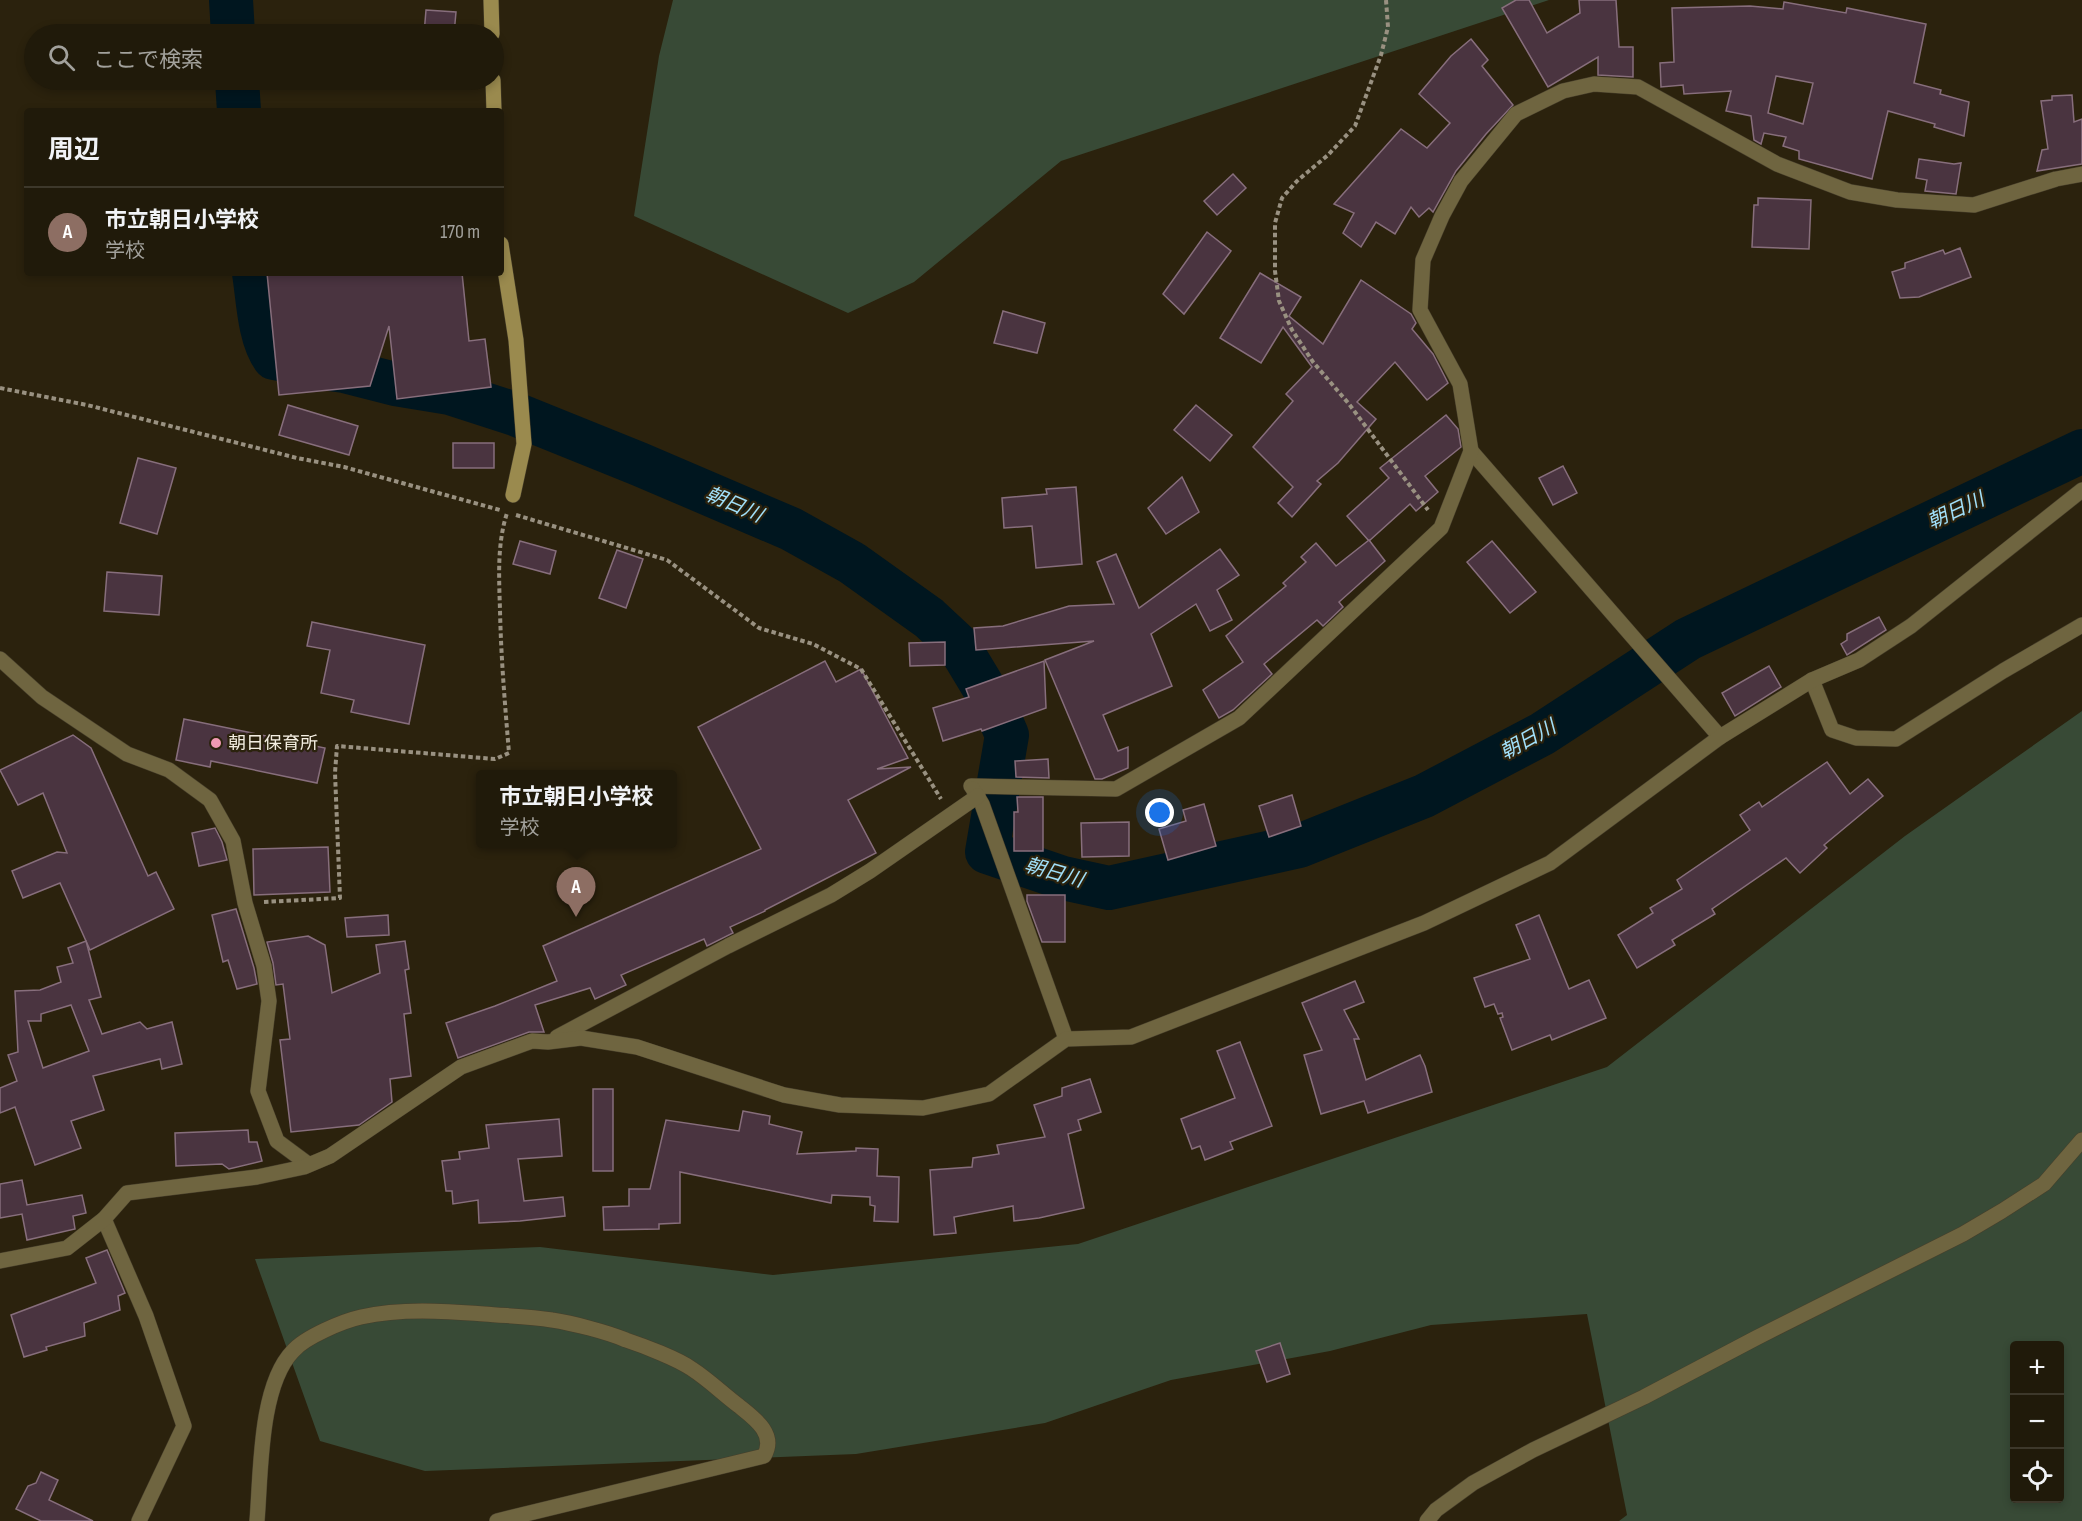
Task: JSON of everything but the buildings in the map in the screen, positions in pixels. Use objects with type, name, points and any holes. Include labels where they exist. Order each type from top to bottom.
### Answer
[{"type":"street","points":[[491,0],[492,24]]},
{"type":"street","points":[[1066,1039],[982,804],[971,786],[1116,789],[1239,718],[1441,528],[1471,451],[1460,384],[1420,310],[1423,260],[1442,216],[1461,181],[1516,114],[1563,91],[1594,84],[1638,87],[1776,165],[1850,192],[1897,201],[1974,205],[2056,179],[2082,174]]},
{"type":"street","points":[[493,90],[494,108]]},
{"type":"street","points":[[504,263],[516,340],[524,444],[513,495]]},
{"type":"street","points":[[1471,451],[1720,737]]},
{"type":"street","points":[[0,1261],[67,1248],[104,1219],[127,1193],[257,1177],[304,1167],[330,1156],[462,1067],[532,1041],[548,1042],[581,1038],[637,1047],[784,1095],[840,1105],[923,1108],[989,1094],[1066,1039],[1131,1037],[1424,923],[1550,863],[1720,737],[1812,680],[1859,660],[1911,626],[2082,490]]},
{"type":"street","points":[[1812,680],[1832,730],[1856,738],[1896,739],[2082,624]]},
{"type":"street","points":[[0,658],[42,697],[127,754],[169,770],[210,800],[233,841],[245,903],[264,966],[269,1001],[258,1091],[277,1140],[308,1164]]},
{"type":"street","points":[[548,1042],[728,946],[831,895],[870,871],[978,796]]},
{"type":"street","points":[[1427,1521],[1436,1510],[1473,1483],[1533,1450],[1644,1397],[1766,1332],[1964,1234],[2002,1212],[2044,1184],[2082,1140]]},
{"type":"street","points":[[104,1219],[146,1316],[184,1426],[139,1521]]},
{"type":"street","points":[[257,1521],[266,1418],[270,1392],[278,1374],[292,1351],[311,1336],[361,1317],[444,1311],[541,1319],[624,1339],[691,1368],[750,1415],[764,1429],[769,1439],[769,1447],[764,1456],[497,1521]]},
{"type":"path","points":[[1386,0],[1388,27],[1381,55],[1355,126],[1282,198],[1275,223],[1275,271],[1279,301],[1292,330],[1313,362],[1349,404],[1441,528]]},
{"type":"path","points":[[0,388],[87,405],[297,458],[344,467],[668,560],[759,628],[813,644],[861,669],[951,815]]},
{"type":"path","points":[[245,903],[340,898],[335,773],[337,746],[495,759],[509,753],[501,652],[498,565],[502,528],[513,495]]},
{"type":"green space","points":[[673,0],[1549,0],[1061,161],[914,282],[848,313],[634,216],[659,56]]},
{"type":"green space","points":[[2082,711],[2082,1521],[1619,1521],[1627,1515],[1587,1314],[1431,1325],[1330,1351],[1171,1380],[1045,1423],[856,1454],[425,1471],[320,1441],[255,1259],[540,1247],[773,1275],[1078,1244],[1607,1067],[1905,836]]},
{"type":"waterway","name":"朝日川","points":[[231,0],[232,24]]},
{"type":"waterway","name":"朝日川","points":[[238,90],[239,108]]},
{"type":"waterway","name":"朝日川","points":[[254,276],[262,329],[274,358],[306,366],[344,371],[395,384],[450,393],[515,414],[791,529],[852,563],[929,618],[958,645],[993,703],[1007,735],[987,852],[1063,878],[1109,888],[1299,846],[1424,796],[1542,734],[1688,639],[2082,451]]},
{"type":"place","name":"朝日保育所","points":[[216,743]]},
{"type":"place","name":"市立朝日小学校","points":[[576,917]]}]
